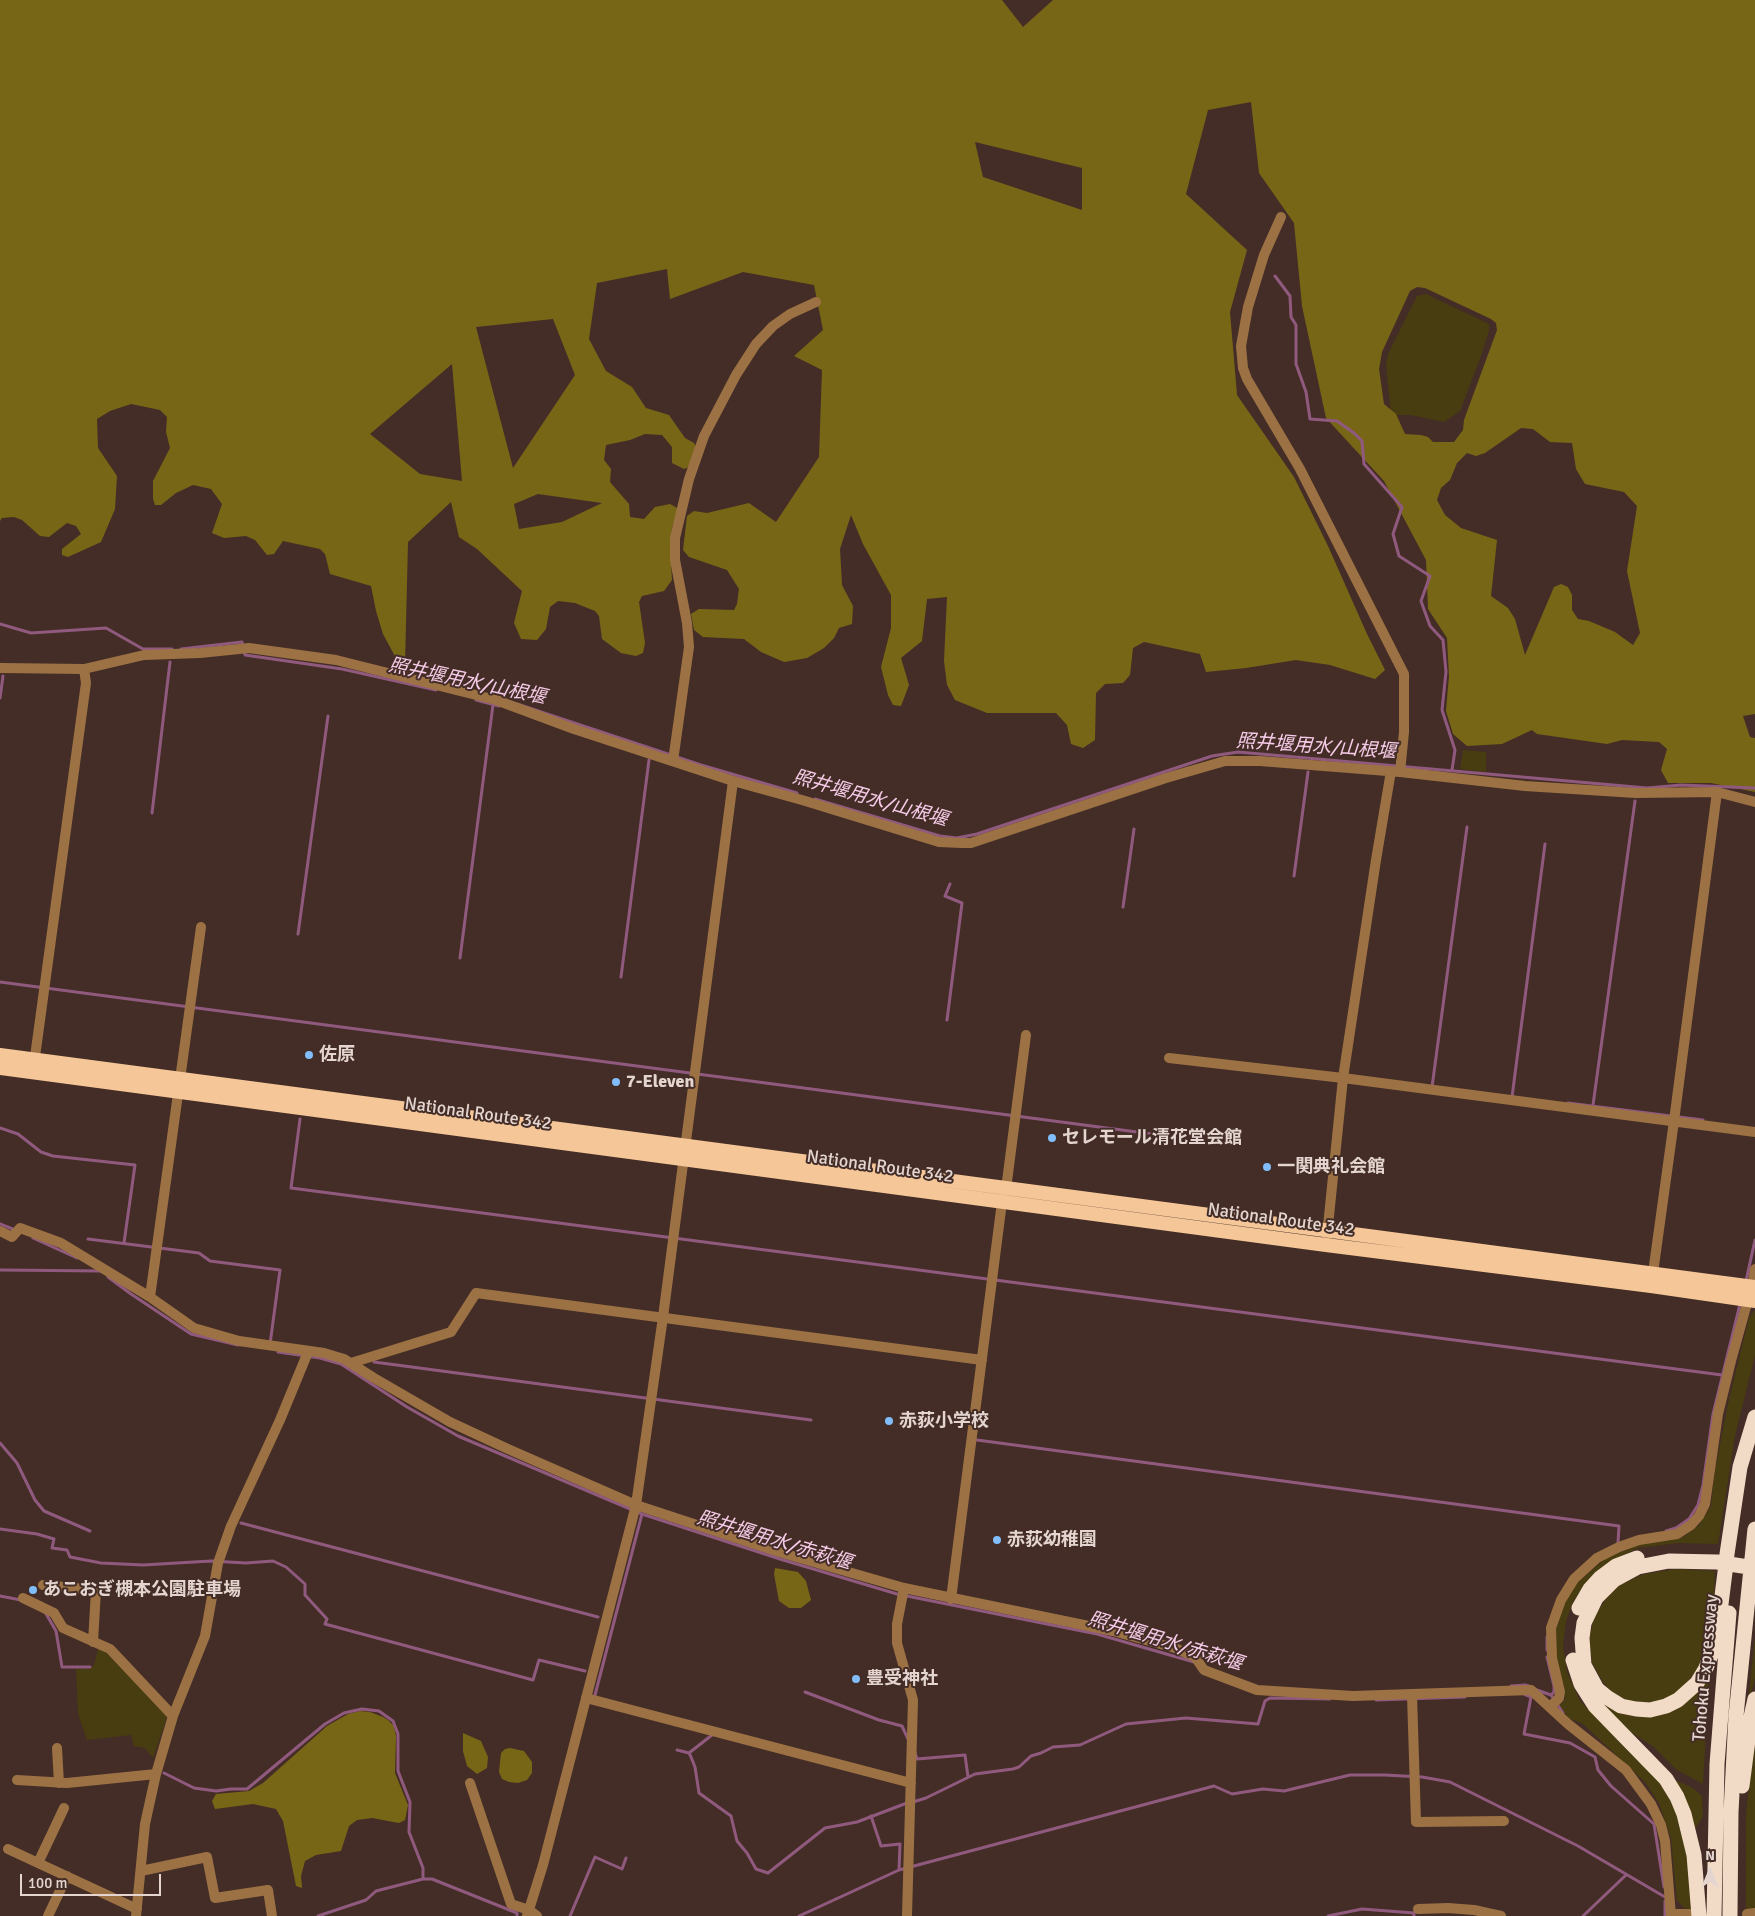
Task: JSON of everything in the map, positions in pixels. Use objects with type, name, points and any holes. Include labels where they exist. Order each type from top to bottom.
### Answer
[{"type":"highway","name":"National Route 342","points":[[0,1055],[33,1066],[1752,1294]]},
{"type":"highway","name":"National Route 342","points":[[0,1068],[33,1066]]},
{"type":"highway","points":[[1752,1571],[1716,1562],[1670,1561],[1638,1567],[1614,1580],[1596,1598],[1584,1623],[1582,1638],[1584,1665],[1597,1689],[1621,1706],[1643,1710],[1666,1706],[1678,1700],[1689,1692],[1702,1675],[1712,1652],[1729,1572],[1734,1535],[1740,1467],[1755,1417]]},
{"type":"highway","points":[[1734,1535],[1755,1426]]},
{"type":"highway","name":"Tohoku Expressway","points":[[1730,1916],[1731,1812],[1736,1716],[1752,1571],[1754,1533]]},
{"type":"highway","points":[[1694,1915],[1694,1855],[1684,1814],[1677,1797],[1666,1779],[1601,1712],[1581,1684],[1574,1668],[1572,1654],[1574,1623],[1580,1606],[1590,1589],[1600,1578],[1616,1566],[1630,1560],[1644,1555],[1680,1550],[1718,1552],[1755,1558]]},
{"type":"highway","name":"Tohoku Expressway","points":[[1714,1916],[1717,1764],[1729,1572]]},
{"type":"highway","points":[[1746,1914],[1744,1765],[1750,1717],[1755,1699]]},
{"type":"street","points":[[1281,217],[1264,255],[1248,307],[1241,346],[1242,368],[1300,469],[1404,674],[1404,732],[1395,771],[1343,1078],[1327,1238]]},
{"type":"street","points":[[673,761],[689,647],[687,623],[675,560],[675,538],[689,479],[704,436],[736,375],[756,344],[773,326],[784,318],[816,302]]},
{"type":"street","points":[[0,668],[84,669],[144,655],[249,648],[336,660],[496,700],[574,729],[733,781],[939,842],[962,844],[971,843],[1166,778],[1224,761],[1260,761],[1395,771],[1525,786],[1636,793],[1717,792],[1755,802]]},
{"type":"street","points":[[33,1066],[86,683],[84,669]]},
{"type":"street","points":[[470,1783],[511,1904],[531,1914],[636,1506],[663,1317],[733,781]]},
{"type":"street","points":[[1652,1280],[1717,792]]},
{"type":"street","points":[[150,1297],[201,926]]},
{"type":"street","points":[[951,1599],[1026,1035]]},
{"type":"street","points":[[1169,1058],[1343,1078],[1755,1132]]},
{"type":"street","points":[[0,1231],[12,1237],[20,1228],[61,1243],[150,1297],[194,1328],[239,1341],[324,1353],[344,1359],[450,1422],[636,1506],[779,1552],[904,1588],[1113,1631],[1175,1648],[1194,1657],[1204,1670],[1257,1690],[1353,1696],[1412,1696],[1524,1689],[1536,1693],[1568,1724],[1626,1770],[1651,1804],[1661,1826],[1665,1842],[1671,1915],[1694,1915]]},
{"type":"street","points":[[1550,1707],[1559,1698],[1560,1692],[1552,1658],[1551,1628],[1561,1600],[1574,1579],[1596,1558],[1619,1546],[1658,1536],[1677,1534],[1691,1525],[1702,1510],[1707,1492],[1718,1414],[1731,1361],[1752,1294],[1755,1269]]},
{"type":"street","points":[[351,1363],[450,1332],[476,1293],[982,1360]]},
{"type":"street","points":[[8,1849],[67,1876],[136,1913],[145,1824],[156,1774],[173,1716],[205,1636],[218,1563],[231,1526],[280,1420],[308,1352]]},
{"type":"street","points":[[43,1585],[96,1590],[93,1642]]},
{"type":"street","points":[[904,1588],[896,1624],[897,1642],[913,1700],[907,1916]]},
{"type":"street","points":[[24,1598],[54,1613],[63,1628],[110,1649],[173,1716]]},
{"type":"street","points":[[1412,1696],[1416,1822],[1504,1821]]},
{"type":"street","points":[[586,1698],[911,1783]]},
{"type":"street","points":[[58,1748],[59,1783]]},
{"type":"street","points":[[17,1780],[59,1783],[156,1774]]},
{"type":"street","points":[[38,1863],[64,1808]]},
{"type":"street","points":[[141,1871],[207,1858],[215,1898],[268,1890],[272,1916]]},
{"type":"street","points":[[48,1916],[67,1876]]},
{"type":"street","points":[[1418,1909],[1448,1908],[1474,1910],[1501,1916]]},
{"type":"shaded area","points":[[0,0],[1002,0],[1023,27],[1053,0],[1755,0],[1755,714],[1743,716],[1750,737],[1755,738],[1755,792],[1711,783],[1668,783],[1661,770],[1667,749],[1659,742],[1622,740],[1607,744],[1537,734],[1532,730],[1502,744],[1467,746],[1453,734],[1446,711],[1449,676],[1447,638],[1428,609],[1426,560],[1384,481],[1326,418],[1302,306],[1294,223],[1259,173],[1251,102],[1208,110],[1186,194],[1247,250],[1230,312],[1237,395],[1294,477],[1328,546],[1385,670],[1375,679],[1330,665],[1296,660],[1206,672],[1200,654],[1144,642],[1133,648],[1130,675],[1123,683],[1105,684],[1096,693],[1095,740],[1083,748],[1071,744],[1067,725],[1056,713],[987,713],[955,700],[947,685],[944,661],[947,597],[927,599],[922,641],[901,658],[909,685],[901,706],[893,705],[888,695],[881,667],[891,628],[891,595],[863,544],[851,515],[840,549],[842,585],[853,606],[852,624],[839,628],[834,638],[824,648],[807,658],[784,662],[761,652],[744,639],[703,637],[694,630],[691,614],[699,609],[734,610],[737,604],[739,589],[727,570],[689,557],[683,550],[687,516],[694,511],[707,513],[749,503],[776,522],[819,457],[822,370],[794,356],[823,330],[814,285],[743,272],[670,299],[667,269],[597,283],[589,339],[606,371],[632,387],[646,408],[669,415],[685,438],[694,443],[697,449],[691,466],[684,469],[672,463],[672,447],[662,435],[645,434],[630,440],[606,445],[604,460],[611,469],[610,482],[629,504],[630,517],[644,519],[655,507],[670,504],[679,509],[672,528],[670,549],[672,580],[664,591],[642,596],[639,602],[645,643],[643,653],[636,656],[621,653],[602,639],[599,616],[595,611],[575,603],[558,601],[550,607],[546,629],[537,640],[521,639],[514,623],[522,591],[477,549],[459,537],[451,502],[408,542],[405,663],[397,660],[383,634],[371,586],[330,574],[325,554],[320,549],[283,541],[274,554],[267,555],[255,540],[246,536],[224,538],[212,533],[222,504],[211,489],[193,485],[176,493],[161,505],[155,505],[153,481],[170,448],[166,432],[167,417],[160,410],[131,404],[110,411],[97,419],[98,448],[117,476],[115,509],[101,542],[68,557],[62,555],[62,549],[81,534],[76,526],[67,523],[49,537],[40,536],[22,520],[14,517],[2,518],[0,521]],"holes":[[[975,142],[1082,168],[1082,210],[983,177]],[[1417,287],[1425,288],[1496,323],[1497,330],[1464,420],[1463,430],[1454,442],[1433,442],[1428,437],[1405,434],[1396,414],[1384,404],[1379,369],[1382,352],[1410,291]],[[553,319],[575,375],[513,468],[476,327]],[[452,364],[462,481],[420,474],[370,434]],[[1521,428],[1533,429],[1550,442],[1572,443],[1576,469],[1585,484],[1624,492],[1637,506],[1627,571],[1640,633],[1633,645],[1615,632],[1589,621],[1578,619],[1572,610],[1572,595],[1568,587],[1561,584],[1554,587],[1525,655],[1515,619],[1508,608],[1491,596],[1497,540],[1461,528],[1445,515],[1437,500],[1441,488],[1450,480],[1457,463],[1467,453],[1476,456],[1485,453]],[[538,494],[602,503],[562,522],[519,529],[514,504]]]},
{"type":"shaded area","points":[[1426,294],[1489,324],[1489,331],[1480,359],[1460,411],[1444,422],[1411,415],[1391,415],[1386,365],[1388,354],[1417,296]]},
{"type":"shaded area","points":[[1463,750],[1486,752],[1486,772],[1460,769]]},
{"type":"shaded area","points":[[1755,1310],[1755,1355],[1735,1436],[1718,1544],[1678,1543],[1638,1548],[1609,1562],[1588,1580],[1573,1602],[1566,1621],[1563,1646],[1567,1672],[1580,1701],[1656,1777],[1679,1815],[1689,1863],[1691,1909],[1684,1908],[1677,1900],[1671,1838],[1659,1803],[1645,1782],[1583,1724],[1569,1718],[1559,1706],[1565,1700],[1564,1688],[1557,1665],[1553,1640],[1560,1607],[1576,1584],[1607,1557],[1652,1541],[1676,1539],[1685,1536],[1699,1525],[1711,1506],[1715,1470],[1728,1404],[1749,1318]]},
{"type":"shaded area","points":[[775,1568],[798,1572],[806,1581],[811,1600],[801,1608],[789,1608],[779,1601],[774,1574]]},
{"type":"shaded area","points":[[1676,1569],[1715,1571],[1713,1615],[1707,1644],[1699,1666],[1687,1683],[1676,1694],[1662,1700],[1646,1703],[1627,1700],[1612,1693],[1592,1663],[1589,1639],[1594,1617],[1605,1600],[1619,1585],[1644,1574]]},
{"type":"shaded area","points":[[1755,1636],[1755,1678],[1748,1704]]},
{"type":"shaded area","points":[[99,1646],[168,1714],[153,1758],[145,1748],[134,1746],[131,1735],[87,1740],[78,1714],[76,1669],[90,1669],[94,1665]]},
{"type":"shaded area","points":[[1709,1677],[1703,1784],[1677,1770],[1654,1747],[1621,1726],[1596,1702],[1592,1688],[1613,1710],[1637,1717],[1662,1714]]},
{"type":"shaded area","points":[[360,1711],[370,1712],[383,1717],[394,1726],[396,1736],[395,1773],[408,1805],[405,1820],[399,1823],[372,1818],[357,1820],[349,1826],[341,1851],[316,1855],[305,1861],[301,1876],[302,1888],[296,1886],[283,1821],[276,1809],[253,1804],[215,1809],[212,1801],[216,1794],[249,1791],[263,1783],[327,1726],[348,1714]]},
{"type":"shaded area","points":[[1755,1723],[1755,1909],[1746,1909],[1746,1816]]},
{"type":"shaded area","points":[[463,1733],[481,1741],[488,1757],[487,1768],[477,1774],[467,1766],[463,1751]]},
{"type":"shaded area","points":[[510,1748],[524,1751],[532,1762],[532,1773],[527,1780],[518,1783],[502,1779],[499,1772],[501,1753],[505,1749]]},
{"type":"shaded area","points":[[1675,1780],[1693,1788],[1702,1796],[1703,1817],[1695,1828]]},
{"type":"waterway","points":[[1275,276],[1290,296],[1291,317],[1296,325],[1296,364],[1306,392],[1310,419],[1337,421],[1362,441],[1364,464],[1402,507],[1393,534],[1399,556],[1430,576],[1421,601],[1430,626],[1443,640],[1446,672],[1442,710],[1455,750],[1452,770]]},
{"type":"waterway","name":"照井堰用水/山根堰","points":[[0,624],[31,633],[106,628],[143,649],[172,649]]},
{"type":"waterway","name":"照井堰用水/山根堰","points":[[181,649],[242,642],[245,655],[342,669],[436,690]]},
{"type":"waterway","points":[[152,813],[170,662]]},
{"type":"waterway","points":[[0,698],[3,676]]},
{"type":"waterway","name":"照井堰用水/山根堰","points":[[476,700],[499,706]]},
{"type":"waterway","name":"照井堰用水/山根堰","points":[[517,704],[701,765],[797,793]]},
{"type":"waterway","points":[[460,958],[493,705]]},
{"type":"waterway","points":[[298,934],[328,716]]},
{"type":"waterway","name":"照井堰用水/山根堰","points":[[815,799],[940,836],[957,838],[977,834],[1212,756],[1238,752],[1647,788],[1681,785],[1755,788]]},
{"type":"waterway","points":[[621,977],[649,760]]},
{"type":"waterway","points":[[1294,876],[1308,772]]},
{"type":"waterway","points":[[1593,1105],[1635,801]]},
{"type":"waterway","points":[[1432,1087],[1467,827]]},
{"type":"waterway","points":[[1123,907],[1134,829]]},
{"type":"waterway","points":[[1514,1097],[1512,1097],[1545,844]]},
{"type":"waterway","points":[[947,1020],[962,903],[945,896],[950,884]]},
{"type":"waterway","points":[[0,982],[1175,1137]]},
{"type":"waterway","points":[[1568,1103],[1703,1120]]},
{"type":"waterway","points":[[300,1119],[291,1188],[1722,1375]]},
{"type":"waterway","points":[[0,1128],[18,1134],[41,1152],[53,1156],[135,1165],[124,1243]]},
{"type":"waterway","name":"照井堰用水/赤萩堰","points":[[0,1224],[15,1230]]},
{"type":"waterway","name":"照井堰用水/赤萩堰","points":[[33,1238],[77,1258]]},
{"type":"waterway","points":[[88,1239],[199,1253],[210,1261],[280,1270],[270,1344]]},
{"type":"waterway","points":[[1746,1281],[1755,1240]]},
{"type":"waterway","points":[[0,1270],[101,1271]]},
{"type":"waterway","name":"照井堰用水/赤萩堰","points":[[108,1277],[191,1334],[238,1345]]},
{"type":"waterway","points":[[1666,1531],[1676,1528],[1689,1519],[1698,1505],[1703,1485],[1713,1414],[1740,1304]]},
{"type":"waterway","name":"照井堰用水/赤萩堰","points":[[278,1352],[320,1358],[341,1364],[407,1407],[458,1436],[642,1514],[780,1559],[897,1594],[1097,1634],[1194,1662]]},
{"type":"waterway","points":[[374,1362],[811,1420]]},
{"type":"waterway","points":[[977,1440],[1619,1526],[1618,1543]]},
{"type":"waterway","points":[[0,1443],[17,1463],[35,1500],[44,1511],[90,1531]]},
{"type":"waterway","points":[[595,1695],[642,1514]]},
{"type":"waterway","points":[[241,1523],[598,1617]]},
{"type":"waterway","points":[[0,1529],[37,1534],[54,1539],[52,1548],[67,1550],[70,1557],[101,1563],[143,1565],[211,1561],[246,1563],[273,1561],[286,1567],[305,1584],[305,1595],[327,1619],[325,1624],[533,1680],[539,1660],[585,1671]]},
{"type":"waterway","points":[[0,1596],[21,1600]]},
{"type":"waterway","points":[[45,1612],[56,1631],[62,1667],[90,1667]]},
{"type":"waterway","points":[[1547,1637],[1547,1650]]},
{"type":"waterway","points":[[1547,1657],[1554,1686],[1554,1692],[1551,1695]]},
{"type":"waterway","name":"照井堰用水/赤萩堰","points":[[1511,1686],[1529,1686]]},
{"type":"waterway","name":"照井堰用水/赤萩堰","points":[[1537,1690],[1551,1695],[1563,1713]]},
{"type":"waterway","points":[[805,1692],[879,1720],[902,1726],[908,1739]]},
{"type":"waterway","points":[[1524,1694],[1531,1697],[1524,1734],[1570,1743],[1595,1757],[1598,1770],[1611,1786],[1654,1824],[1664,1887]]},
{"type":"waterway","points":[[1376,1700],[1465,1697]]},
{"type":"waterway","points":[[913,1802],[926,1798],[975,1774],[1013,1769],[1019,1767],[1031,1756],[1053,1747],[1080,1745],[1126,1724],[1186,1718],[1258,1724],[1265,1701],[1270,1698],[1330,1699]]},
{"type":"waterway","points":[[164,1773],[194,1788],[216,1791],[247,1789],[325,1724],[344,1713],[362,1709],[379,1711],[393,1721],[398,1734],[398,1771],[410,1802],[409,1832],[423,1868],[423,1879]]},
{"type":"waterway","points":[[689,1753],[712,1735]]},
{"type":"waterway","points":[[677,1750],[689,1753],[695,1767],[699,1793],[731,1816],[737,1841],[747,1853],[756,1869],[768,1873],[825,1828],[857,1822],[907,1803]]},
{"type":"waterway","points":[[915,1753],[917,1759],[965,1755],[968,1777]]},
{"type":"waterway","points":[[799,1916],[899,1870],[1214,1786],[1232,1794],[1263,1789],[1284,1791],[1350,1775],[1422,1777],[1450,1782],[1578,1846],[1665,1897]]},
{"type":"waterway","points":[[871,1816],[881,1846],[900,1844],[899,1870]]},
{"type":"waterway","points":[[570,1916],[595,1857],[622,1869],[626,1858]]},
{"type":"waterway","points":[[1583,1916],[1626,1875]]},
{"type":"waterway","points":[[318,1916],[366,1900],[376,1891],[423,1879],[432,1879],[517,1913],[517,1916]]},
{"type":"waterway","points":[[1665,1901],[1665,1916]]},
{"type":"waterway","points":[[1328,1916],[1362,1909],[1414,1913],[1414,1916]]},
{"type":"place","name":"佐原","points":[[309,1055]]},
{"type":"place","name":"7-Eleven","points":[[616,1082]]},
{"type":"place","name":"セレモール清花堂会館","points":[[1052,1138]]},
{"type":"place","name":"一関典礼会館","points":[[1267,1167]]},
{"type":"place","name":"赤荻小学校","points":[[889,1421]]},
{"type":"place","name":"赤荻幼稚園","points":[[997,1540]]},
{"type":"place","name":"あこおぎ槻本公園駐車場","points":[[33,1590]]},
{"type":"place","name":"豊受神社","points":[[856,1679]]}]
